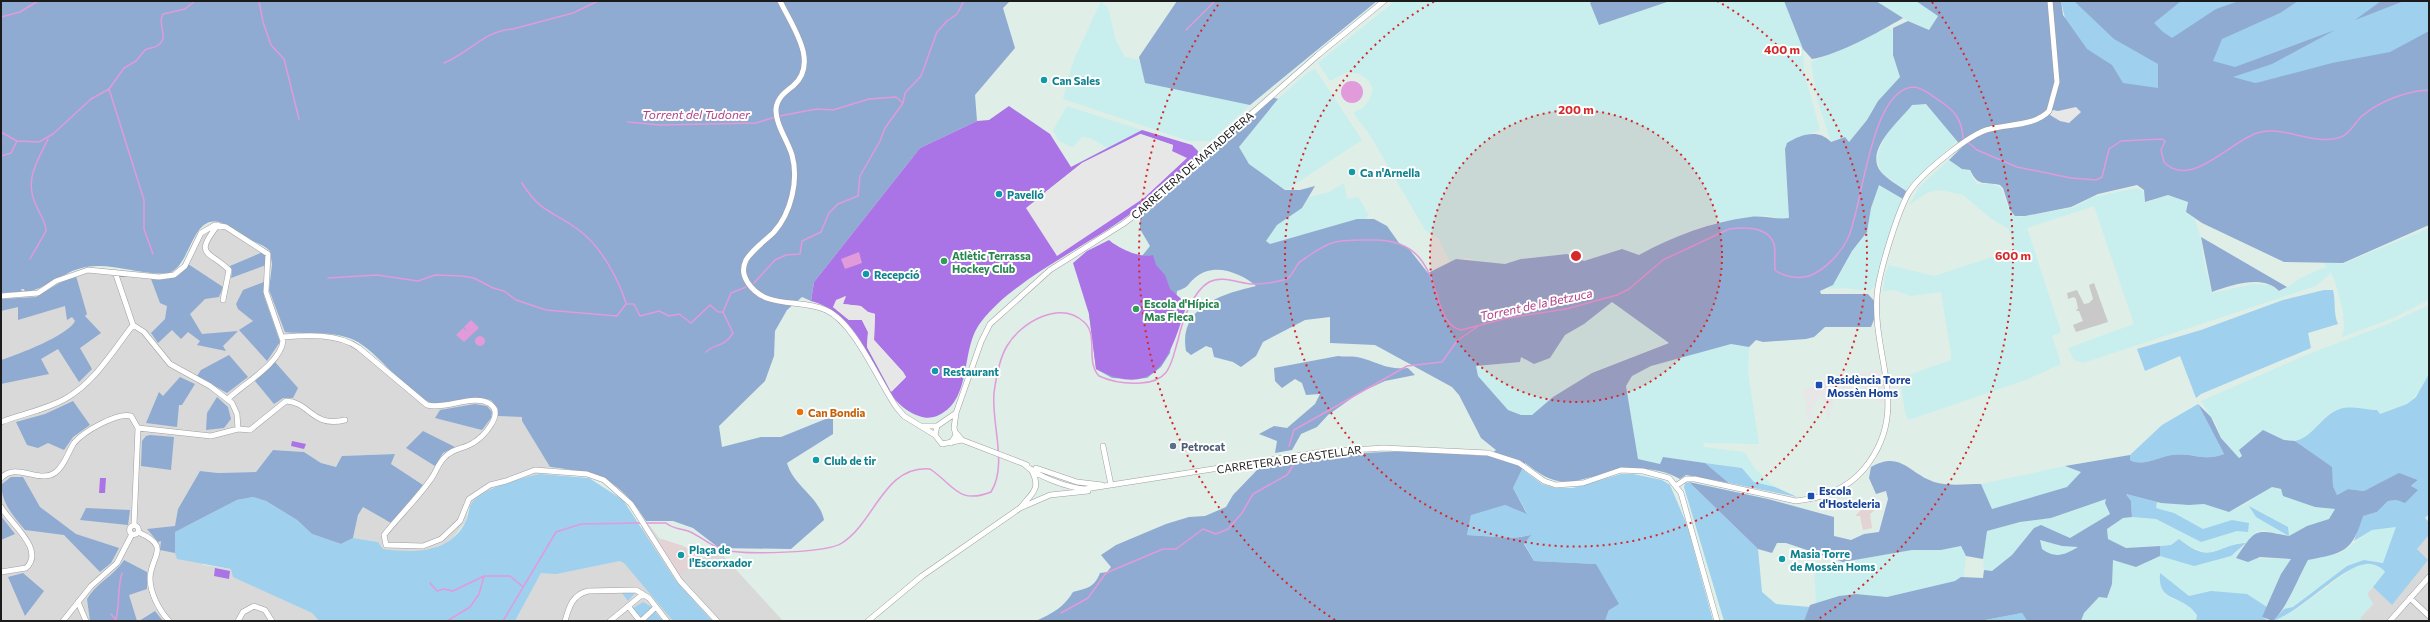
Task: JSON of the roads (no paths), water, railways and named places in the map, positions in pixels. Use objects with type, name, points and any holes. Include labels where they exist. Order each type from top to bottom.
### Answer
[{"type":"street","points":[[780,1],[803,51],[805,68],[800,80],[778,100],[777,116],[792,156],[793,189],[787,210],[780,223],[746,260],[744,266],[744,276],[755,291],[765,299],[811,305],[826,310],[841,320],[851,332],[897,408],[904,416],[934,435],[942,444],[962,440],[1025,465]]},
{"type":"street","name":"CARRETERA DE MATADEPERA","points":[[956,413],[967,387],[985,332],[1010,304],[1050,270],[1123,224],[1148,205],[1318,55],[1384,1]]},
{"type":"street","points":[[1717,621],[1684,501],[1677,485],[1686,479],[1695,479],[1796,501],[1830,494],[1844,488],[1861,472],[1881,444],[1889,410],[1877,299],[1889,246],[1906,200],[1914,186],[1972,136],[1989,129],[2039,118],[2049,111],[2057,88],[2050,1]]},
{"type":"street","points":[[218,225],[209,237],[206,250],[208,255],[229,270],[223,300]]},
{"type":"street","points":[[1,296],[38,293],[56,281],[88,270],[160,277],[174,275],[185,266],[201,233],[208,227],[218,225],[226,227],[244,241],[262,248],[268,254],[266,292],[282,337],[282,345],[267,366],[228,399]]},
{"type":"street","points":[[115,272],[133,325],[144,332],[170,364],[228,399],[236,408],[238,429]]},
{"type":"street","points":[[1,422],[50,406],[74,393],[106,361],[133,325]]},
{"type":"street","points":[[282,337],[322,336],[350,342],[427,405],[442,407],[481,400],[490,404],[494,408],[494,419],[479,439],[469,445],[452,451],[442,459],[426,486],[384,535],[386,545],[413,546],[437,541],[460,521],[469,500],[477,492],[490,484],[506,481],[535,470],[597,476],[627,500],[649,531],[680,581],[717,621]]},
{"type":"street","points":[[138,428],[211,436],[238,429],[250,430],[286,401],[297,404],[323,421],[344,420]]},
{"type":"street","points":[[934,435],[940,424],[956,413]]},
{"type":"street","points":[[951,443],[955,430],[956,413]]},
{"type":"street","points":[[1,478],[16,471],[42,476],[51,475],[60,468],[78,439],[120,415],[131,416],[138,428],[134,526],[130,528],[132,534]]},
{"type":"street","points":[[921,426],[949,423],[962,440]]},
{"type":"street","points":[[1102,446],[1109,485]]},
{"type":"street","name":"CARRETERA DE CASTELLAR","points":[[1025,465],[1065,485],[1079,488],[1096,488],[1321,452],[1384,448],[1488,453],[1519,463],[1544,481],[1556,485],[1583,483],[1627,470],[1660,474],[1669,478],[1677,485]]},
{"type":"street","name":"CARRETERA DE CASTELLAR","points":[[1025,465],[1077,482],[1109,485]]},
{"type":"street","points":[[868,621],[922,576],[1020,508],[1029,499],[1035,489],[1035,478],[1031,469]]},
{"type":"street","points":[[1020,508],[1056,494],[1062,490],[1065,485],[1044,471]]},
{"type":"street","points":[[1056,494],[1070,494],[1096,488]]},
{"type":"street","points":[[1,507],[28,543],[32,552],[30,562],[26,568],[1,572]]},
{"type":"street","points":[[134,526],[138,528],[138,532],[155,543],[157,558],[151,572],[150,582],[158,605],[169,621]]},
{"type":"street","points":[[63,621],[91,586],[117,563],[132,534],[138,532]]},
{"type":"street","points":[[2393,620],[2429,577]]},
{"type":"street","points":[[2424,582],[2429,586]]},
{"type":"street","points":[[565,621],[572,600],[580,593],[588,591],[636,590],[643,594],[667,621]]},
{"type":"street","points":[[610,621],[643,594]]},
{"type":"street","points":[[2410,598],[2429,616]]},
{"type":"street","points":[[78,602],[86,621]]},
{"type":"street","points":[[238,621],[243,612],[254,606],[265,610],[272,621]]},
{"type":"street","points":[[628,606],[641,621],[656,607]]},
{"type":"waterway","points":[[1,17],[20,12],[38,1]]},
{"type":"waterway","points":[[17,141],[39,142],[53,134],[91,99],[109,89],[124,68],[136,61],[145,50],[156,47],[161,42],[163,38],[161,23],[163,14],[185,9],[195,1]]},
{"type":"waterway","points":[[259,1],[263,22],[271,45],[284,59],[299,119]]},
{"type":"waterway","points":[[444,63],[453,59],[494,33],[573,13],[598,1]]},
{"type":"waterway","points":[[754,283],[775,260],[786,255],[800,254],[802,241],[821,232],[829,213],[838,204],[858,196],[860,176],[880,141],[885,128],[903,103],[905,93],[921,76],[937,32],[947,21],[957,14],[964,1]]},
{"type":"waterway","points":[[1186,30],[1215,1]]},
{"type":"waterway","name":"Torrent de la Betzuca","points":[[645,523],[666,523],[693,533],[720,549],[735,552],[766,553],[803,551],[820,549],[842,543],[853,534],[891,485],[901,476],[914,470],[930,469],[951,487],[964,495],[971,496],[991,492],[996,481],[999,457],[994,405],[994,393],[998,369],[1007,346],[1013,337],[1031,322],[1053,314],[1064,313],[1074,316],[1084,322],[1091,334],[1093,363],[1099,376],[1109,380],[1125,383],[1151,382],[1164,375],[1168,369],[1189,308],[1198,293],[1209,282],[1225,279],[1255,284],[1287,279],[1298,264],[1318,249],[1339,241],[1373,240],[1397,243],[1414,253],[1425,266],[1443,312],[1450,324],[1461,330],[1508,318],[1566,309],[1617,295],[1629,289],[1663,260],[1729,229],[1748,228],[1767,234],[1774,244],[1775,270],[1791,277],[1809,276],[1827,265],[1845,244],[1853,222],[1877,128],[1887,107],[1898,93],[1913,87],[1924,90],[1950,108],[1957,116],[1961,126],[1963,138],[1977,150],[2017,167],[2071,178],[2096,180],[2102,177],[2109,149],[2121,141],[2162,139],[2165,141],[2161,150],[2164,162],[2174,169],[2186,170],[2198,167],[2210,161],[2257,133],[2278,131],[2309,138],[2330,139],[2341,137],[2347,133],[2362,116],[2385,101],[2411,92],[2429,90]]},
{"type":"waterway","points":[[109,89],[144,200],[144,229],[153,254]]},
{"type":"waterway","name":"Torrent del Tudoner","points":[[779,116],[817,109],[833,110],[869,99],[896,97],[903,103]]},
{"type":"waterway","name":"Torrent del Tudoner","points":[[628,122],[660,125],[756,123],[775,117]]},
{"type":"waterway","points":[[1,132],[17,141]]},
{"type":"waterway","points":[[30,259],[46,231],[44,221],[37,208],[31,187],[33,171],[48,139]]},
{"type":"waterway","points":[[1,156],[11,153],[17,141]]},
{"type":"waterway","points":[[522,183],[535,201],[542,207],[571,224],[595,245],[613,273],[623,293],[626,303]]},
{"type":"waterway","points":[[328,278],[377,275],[418,281],[435,275],[462,276],[474,278],[493,288],[504,291],[516,300],[546,310],[617,316],[626,304],[634,304],[640,316],[659,311],[669,316],[679,314],[691,323],[710,305],[718,312],[723,312],[733,333],[726,341],[706,352]]},
{"type":"waterway","points":[[723,312],[731,293],[746,287]]},
{"type":"waterway","points":[[1289,446],[1294,430],[1407,366],[1442,362],[1457,341],[1477,327]]},
{"type":"waterway","points":[[1061,613],[1088,598],[1106,573],[1163,549],[1176,549],[1203,529],[1216,534],[1228,529],[1242,513],[1253,494],[1287,475],[1293,466]]},
{"type":"waterway","points":[[503,621],[556,532],[581,524],[641,523]]},
{"type":"waterway","points":[[116,619],[122,573]]},
{"type":"waterway","points":[[430,583],[437,591],[444,589],[453,591],[484,576],[510,576],[522,586]]},
{"type":"waterway","points":[[447,621],[470,607],[479,594],[484,576]]},
{"type":"waterway","points":[[111,614],[117,621]]},
{"type":"place","name":"Can Sales","points":[[1044,80]]},
{"type":"place","name":"Ca n'Arnella","points":[[1352,172]]},
{"type":"place","name":"Pavelló","points":[[999,194]]},
{"type":"place","name":"Atlètic Terrassa Hockey Club","points":[[944,261]]},
{"type":"place","name":"Recepció","points":[[866,274]]},
{"type":"place","name":"Escola d'Hípica Mas Fleca","points":[[1136,309]]},
{"type":"place","name":"Restaurant","points":[[935,371]]},
{"type":"place","name":"Residència Torre Mossèn Homs","points":[[1819,385]]},
{"type":"place","name":"Can Bondia","points":[[800,412]]},
{"type":"place","name":"Petrocat","points":[[1173,446]]},
{"type":"place","name":"Club de tir","points":[[816,460]]},
{"type":"place","name":"Escola d'Hosteleria","points":[[1811,496]]},
{"type":"place","name":"Plaça de l'Escorxador","points":[[681,555]]},
{"type":"place","name":"Masia Torre de Mossèn Homs","points":[[1782,559]]}]
